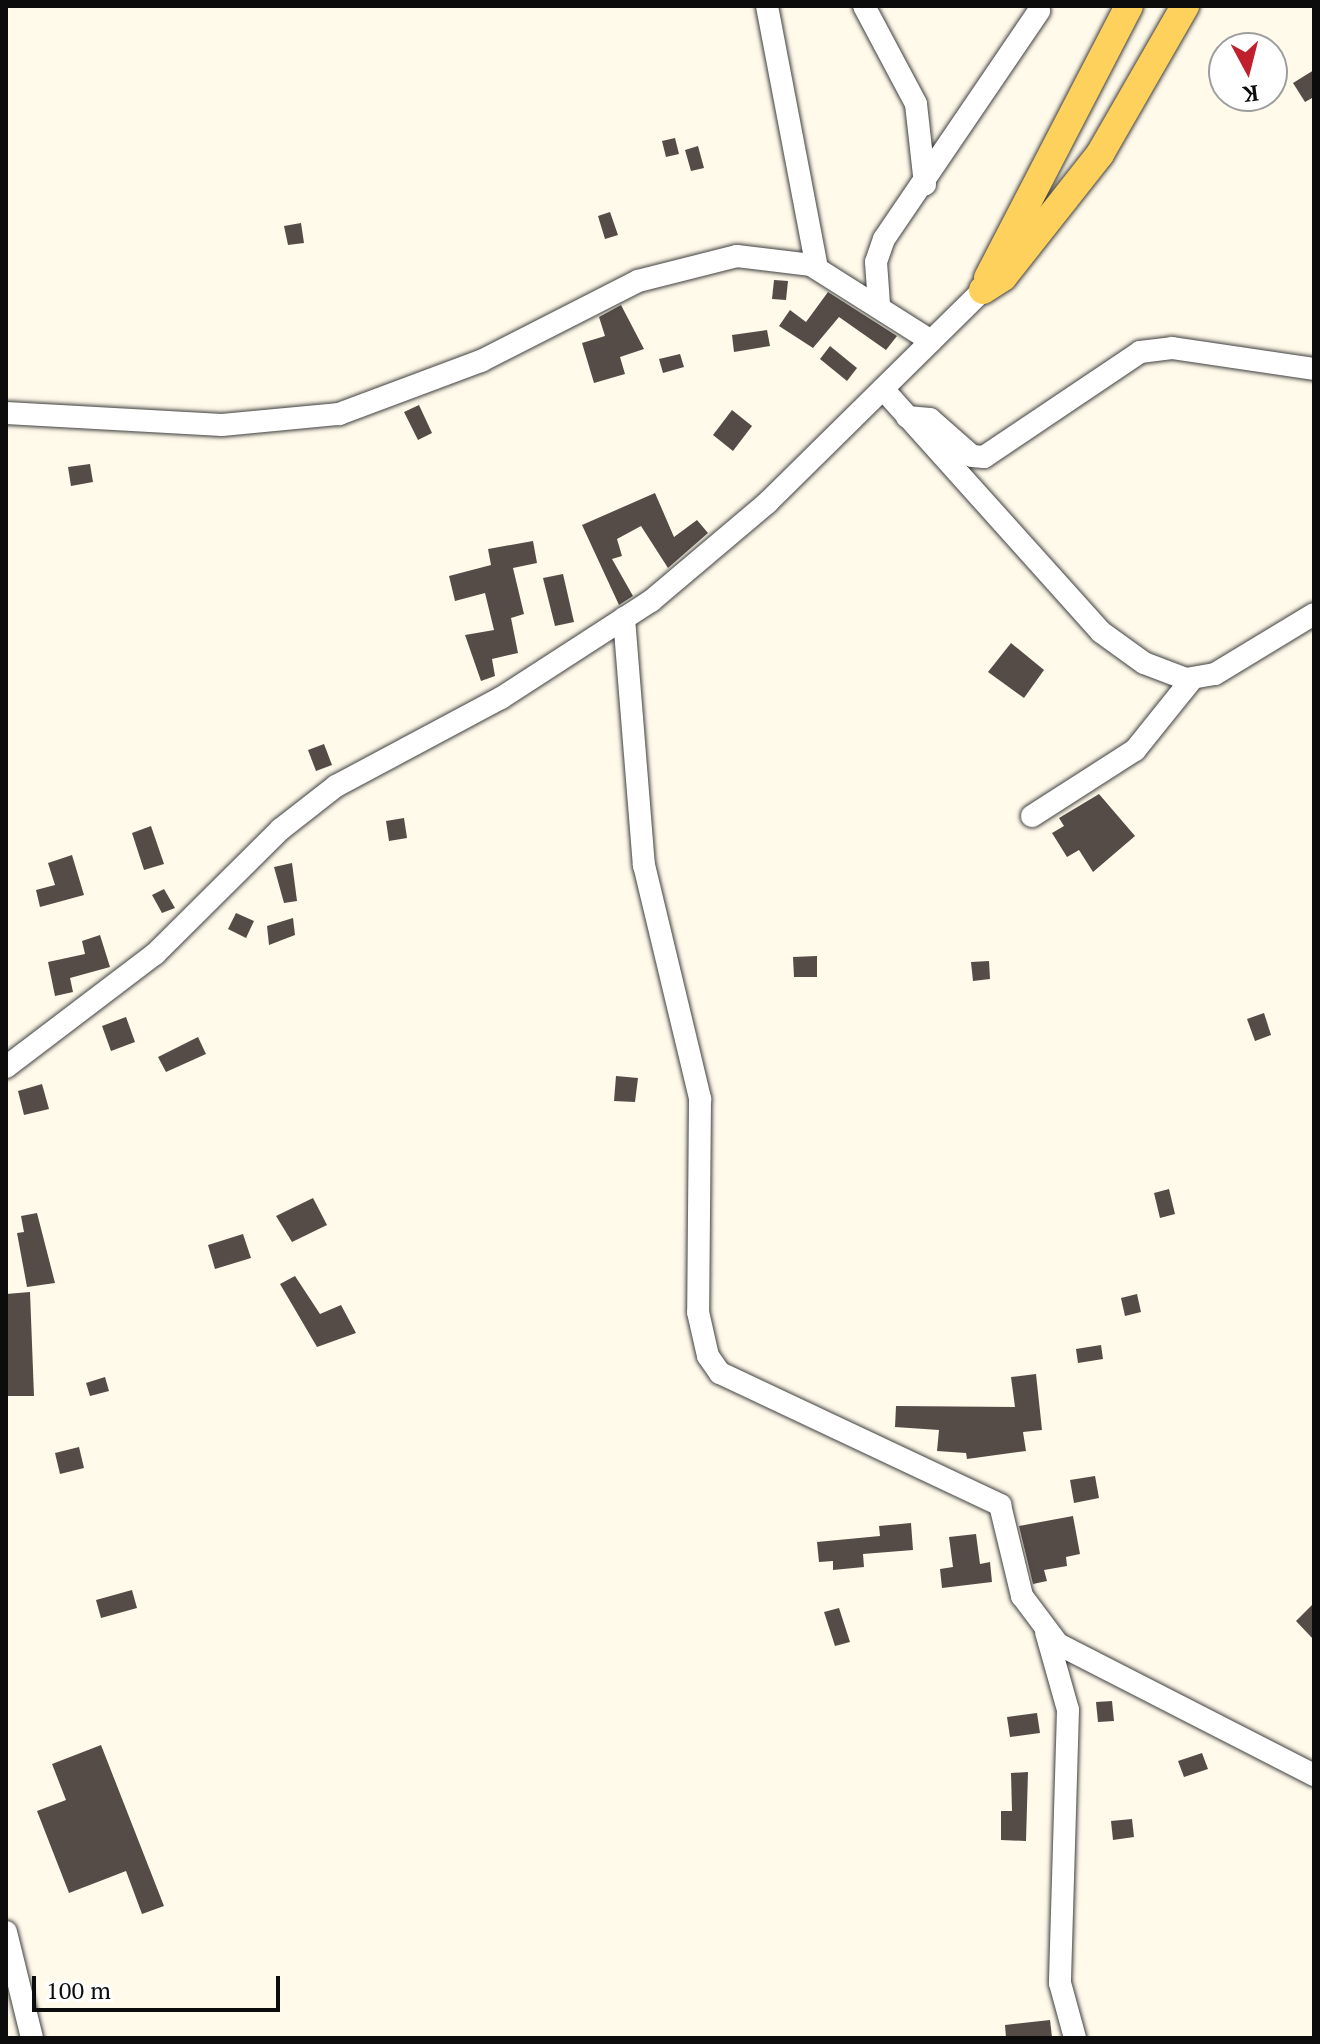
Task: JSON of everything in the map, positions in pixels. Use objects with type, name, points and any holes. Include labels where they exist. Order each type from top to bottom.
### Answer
[{"type":"main road","points":[[983,290],[1129,6]]},
{"type":"main road","points":[[983,290],[1003,277],[1100,154],[1185,6]]},
{"type":"street","points":[[767,6],[817,268]]},
{"type":"street","points":[[864,6],[916,104],[925,184]]},
{"type":"street","points":[[879,304],[879,249],[1039,11]]},
{"type":"street","points":[[6,413],[222,425],[339,414],[427,385],[667,270],[772,255],[817,268],[879,304],[931,341]]},
{"type":"street","points":[[6,1067],[155,954],[281,829],[336,786],[501,698],[624,618],[767,503],[983,290]]},
{"type":"street","points":[[907,417],[930,419],[972,456],[984,457],[1140,352],[1172,348],[1314,369]]},
{"type":"street","points":[[883,389],[1101,632],[1144,663],[1192,679],[1215,674],[1314,614]]},
{"type":"street","points":[[624,618],[644,865],[700,1099],[698,1312],[708,1356],[720,1373],[1000,1505],[1022,1596],[1046,1632],[1068,1710],[1060,1983],[1075,2038]]},
{"type":"street","points":[[1032,816],[1135,750],[1192,679]]},
{"type":"street","points":[[1046,1632],[1314,1775]]},
{"type":"street","points":[[6,1932],[32,2038]]},
{"type":"building","points":[[1314,70],[1314,97],[1305,102],[1293,83]]},
{"type":"building","points":[[675,138],[679,154],[666,157],[662,141]]},
{"type":"building","points":[[698,146],[704,168],[691,171],[685,150]]},
{"type":"building","points":[[610,212],[618,235],[605,239],[598,216]]},
{"type":"building","points":[[301,223],[304,243],[288,245],[284,226]]},
{"type":"building","points":[[774,280],[788,281],[786,300],[772,299]]},
{"type":"building","points":[[828,292],[897,336],[886,350],[839,317],[813,348],[779,326],[790,310],[806,322]]},
{"type":"building","points":[[621,305],[644,349],[620,357],[625,374],[594,383],[582,343],[605,336],[599,317]]},
{"type":"building","points":[[767,330],[770,346],[734,352],[732,335]]},
{"type":"building","points":[[830,346],[857,368],[847,381],[820,359]]},
{"type":"building","points":[[680,354],[684,367],[663,373],[659,359]]},
{"type":"building","points":[[419,405],[432,433],[418,440],[404,412]]},
{"type":"building","points":[[732,410],[752,426],[733,451],[713,435]]},
{"type":"building","points":[[90,464],[93,482],[71,486],[68,467]]},
{"type":"building","points":[[655,493],[674,537],[697,520],[708,533],[668,568],[641,526],[617,539],[622,556],[612,559],[633,596],[619,605],[582,525]]},
{"type":"building","points":[[533,541],[537,563],[513,568],[524,614],[511,618],[518,653],[492,659],[495,676],[481,681],[465,635],[494,630],[485,593],[455,601],[449,576],[491,565],[488,549]]},
{"type":"building","points":[[563,574],[574,622],[555,626],[543,578]]},
{"type":"building","points":[[1011,643],[1044,670],[1024,698],[988,672]]},
{"type":"building","points":[[324,744],[332,765],[316,771],[308,750]]},
{"type":"building","points":[[1099,794],[1135,836],[1093,872],[1079,850],[1067,857],[1052,833],[1064,826],[1059,818]]},
{"type":"building","points":[[404,818],[407,838],[389,841],[386,821]]},
{"type":"building","points":[[151,826],[164,864],[144,870],[132,833]]},
{"type":"building","points":[[72,855],[84,895],[40,907],[36,890],[55,885],[48,863]]},
{"type":"building","points":[[292,863],[297,901],[284,903],[274,867]]},
{"type":"building","points":[[164,889],[175,908],[162,913],[152,895]]},
{"type":"building","points":[[236,913],[254,921],[246,938],[228,929]]},
{"type":"building","points":[[293,918],[295,935],[269,945],[267,926]]},
{"type":"building","points":[[100,935],[110,967],[70,978],[73,992],[55,996],[48,962],[85,954],[82,941]]},
{"type":"building","points":[[817,956],[817,977],[794,977],[793,957]]},
{"type":"building","points":[[989,961],[990,979],[973,981],[971,962]]},
{"type":"building","points":[[1264,1013],[1271,1035],[1255,1041],[1247,1019]]},
{"type":"building","points":[[126,1017],[135,1042],[111,1051],[102,1026]]},
{"type":"building","points":[[198,1037],[206,1054],[166,1072],[158,1057]]},
{"type":"building","points":[[616,1076],[638,1078],[635,1102],[614,1101]]},
{"type":"building","points":[[42,1084],[49,1109],[24,1115],[18,1091]]},
{"type":"building","points":[[1169,1189],[1175,1214],[1160,1218],[1154,1193]]},
{"type":"building","points":[[313,1198],[327,1225],[292,1242],[276,1216]]},
{"type":"building","points":[[37,1213],[55,1283],[27,1287],[17,1233],[24,1232],[21,1216]]},
{"type":"building","points":[[243,1234],[251,1258],[215,1269],[208,1245]]},
{"type":"building","points":[[295,1276],[320,1314],[341,1305],[356,1333],[317,1347],[280,1284]]},
{"type":"building","points":[[30,1292],[34,1396],[6,1396],[6,1294]]},
{"type":"building","points":[[1137,1294],[1141,1312],[1125,1316],[1121,1298]]},
{"type":"building","points":[[1101,1345],[1103,1359],[1078,1363],[1076,1349]]},
{"type":"building","points":[[1036,1374],[1042,1430],[1023,1432],[1026,1451],[967,1459],[966,1453],[937,1451],[939,1430],[895,1427],[896,1406],[1015,1407],[1011,1377]]},
{"type":"building","points":[[105,1377],[109,1391],[90,1396],[86,1383]]},
{"type":"building","points":[[79,1447],[84,1468],[60,1474],[55,1453]]},
{"type":"building","points":[[1095,1476],[1099,1498],[1074,1503],[1070,1480]]},
{"type":"building","points":[[1073,1516],[1080,1554],[1066,1557],[1067,1566],[1044,1570],[1047,1581],[1033,1584],[1019,1526]]},
{"type":"building","points":[[911,1523],[913,1550],[863,1554],[864,1567],[833,1570],[833,1561],[819,1562],[817,1542],[880,1536],[879,1526]]},
{"type":"building","points":[[976,1534],[980,1564],[990,1562],[992,1582],[942,1588],[940,1569],[953,1567],[949,1537]]},
{"type":"building","points":[[132,1590],[137,1608],[101,1618],[96,1600]]},
{"type":"building","points":[[1314,1603],[1314,1640],[1296,1621]]},
{"type":"building","points":[[839,1608],[850,1642],[835,1646],[824,1612]]},
{"type":"building","points":[[1112,1701],[1114,1721],[1098,1722],[1096,1702]]},
{"type":"building","points":[[1037,1713],[1040,1733],[1010,1737],[1007,1717]]},
{"type":"building","points":[[101,1745],[164,1906],[142,1914],[126,1871],[69,1893],[37,1811],[66,1800],[52,1764]]},
{"type":"building","points":[[1202,1753],[1208,1769],[1184,1777],[1178,1761]]},
{"type":"building","points":[[1028,1772],[1026,1841],[1001,1840],[1001,1811],[1012,1811],[1011,1773]]},
{"type":"building","points":[[1132,1819],[1134,1837],[1113,1840],[1111,1821]]},
{"type":"building","points":[[1050,2020],[1052,2037],[1006,2038],[1005,2025]]}]
